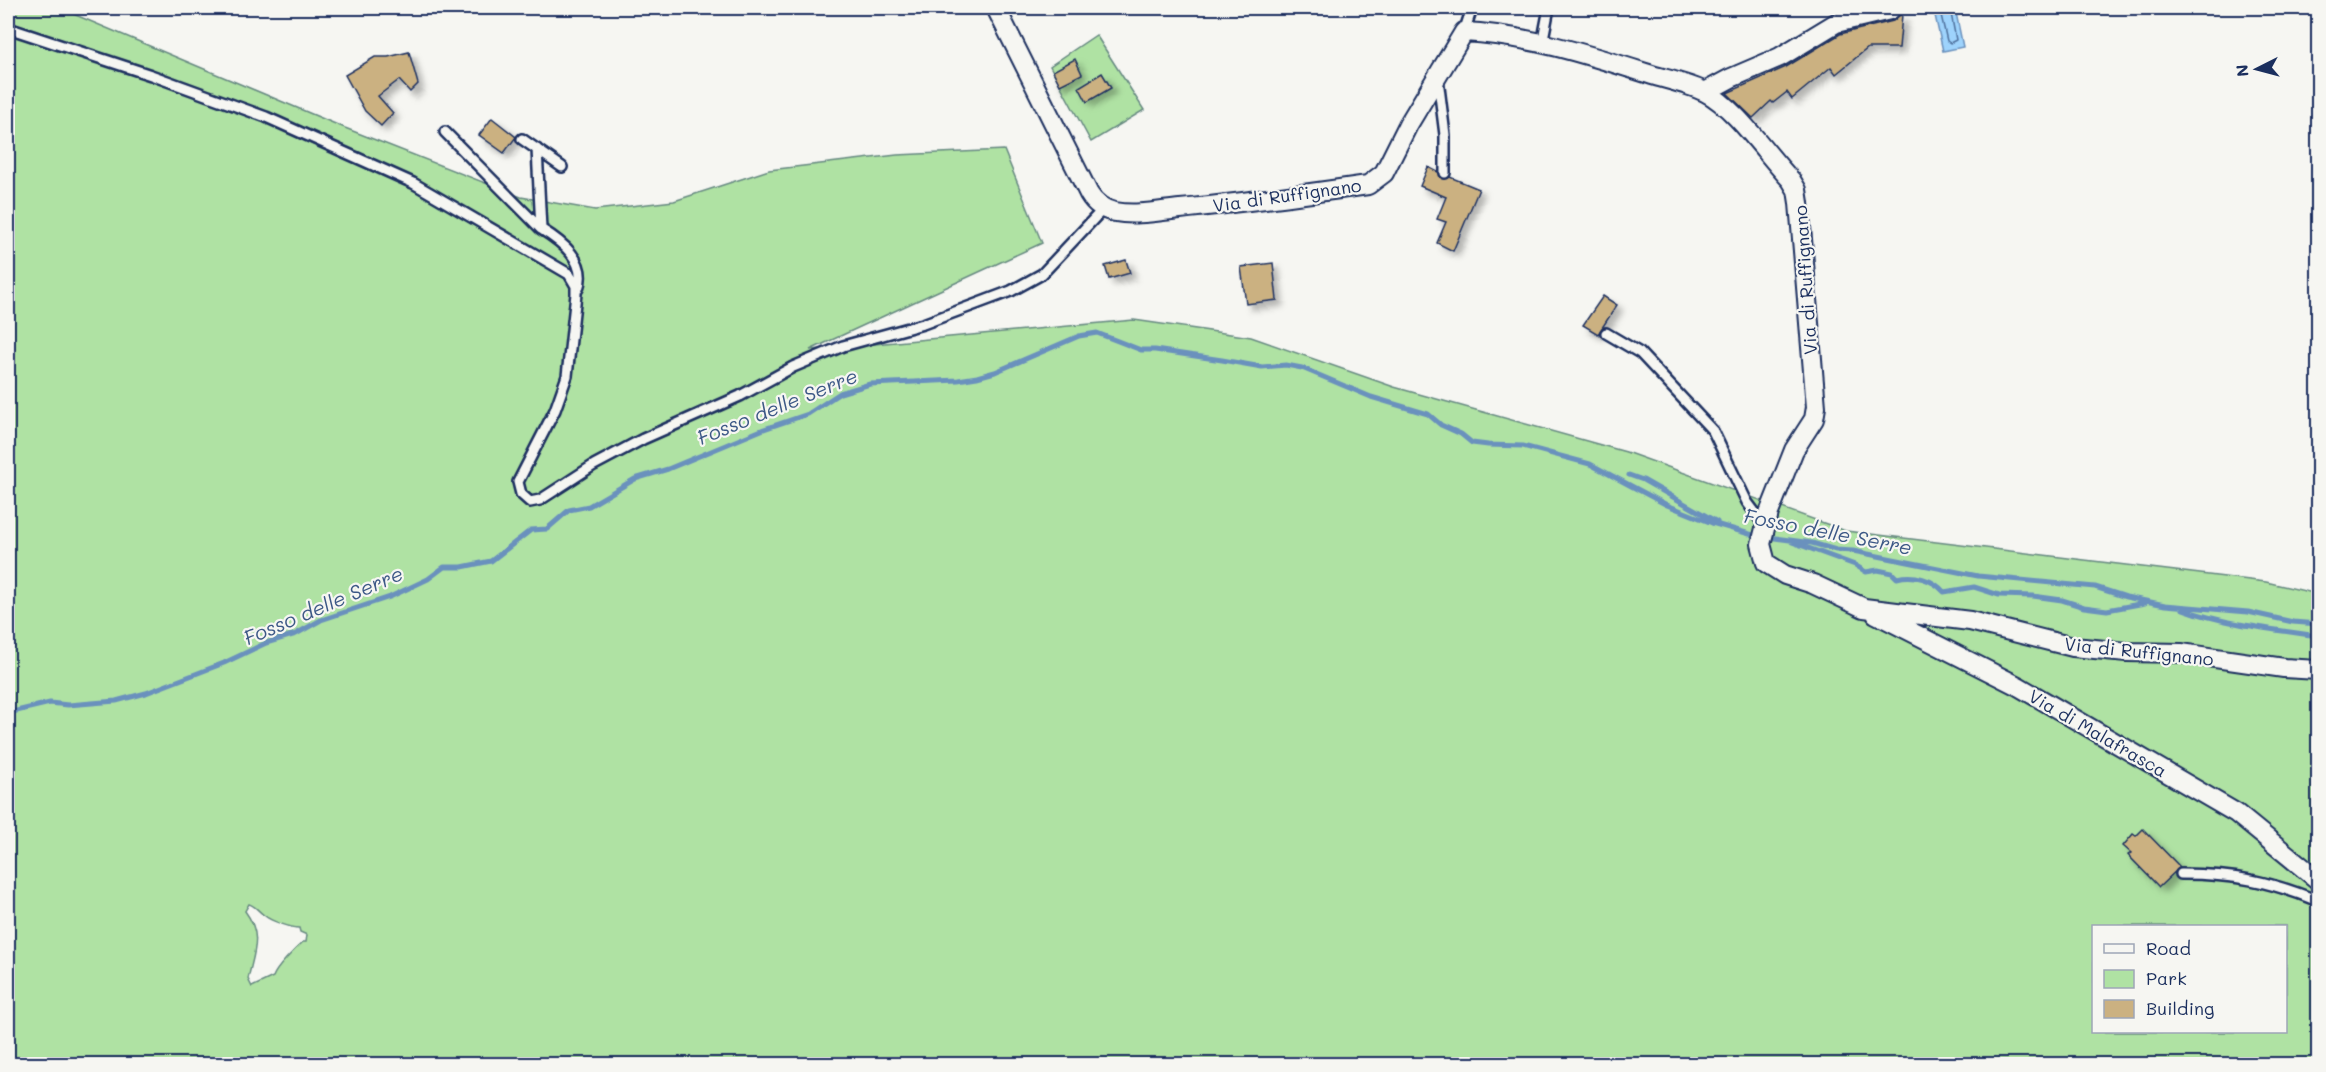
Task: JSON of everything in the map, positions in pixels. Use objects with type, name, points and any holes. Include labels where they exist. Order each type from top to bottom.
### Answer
[{"type":"street","points":[[996,8],[1075,168],[1094,201],[1104,208]]},
{"type":"street","points":[[1705,92],[1780,57],[1836,23],[1890,10],[1890,8]]},
{"type":"street","name":"Via di Ruffignano","points":[[1104,208],[1117,212],[1139,213],[1368,185],[1384,173],[1464,32],[1491,33],[1542,44],[1705,92],[1731,112],[1791,180],[1797,190],[1799,203],[1816,407],[1814,419],[1794,450],[1782,475],[1765,526],[1761,544],[1766,563],[1785,575],[1813,584],[1864,608],[1970,621],[2073,647],[2127,652],[2181,652],[2284,668],[2319,670]]},
{"type":"street","name":"Via di Malafrasca","points":[[1864,608],[2019,686],[2236,813],[2319,880]]},
{"type":"lane","points":[[1464,32],[1472,8]]},
{"type":"lane","points":[[1542,44],[1548,8]]},
{"type":"lane","points":[[8,28],[151,75],[266,117],[413,183],[569,274],[576,286],[576,294],[567,376],[555,410],[518,482],[521,494],[530,502],[540,500],[594,465],[643,439],[740,396],[793,367],[843,346],[923,324],[1011,291],[1042,274],[1104,208]]},
{"type":"lane","points":[[1437,77],[1445,135],[1445,173]]},
{"type":"lane","points":[[445,132],[541,229],[571,250],[579,269],[580,285],[576,294]]},
{"type":"lane","points":[[522,139],[562,166]]},
{"type":"lane","points":[[537,149],[541,229]]},
{"type":"lane","points":[[1606,333],[1640,353],[1713,431],[1747,502],[1765,526]]},
{"type":"lane","points":[[2181,874],[2245,878],[2280,885],[2319,900]]},
{"type":"green space","points":[[8,8],[59,8],[345,128],[521,197],[595,210],[674,201],[769,170],[897,155],[1004,150],[1042,243],[810,350],[1134,320],[1251,337],[1394,387],[1626,452],[1846,531],[2266,582],[2318,594],[2318,1064],[8,1064]],"holes":[[[249,904],[268,918],[286,926],[299,928],[300,932],[307,935],[306,942],[303,942],[291,954],[273,977],[252,987],[248,979],[256,944],[254,928],[245,911]]]},
{"type":"green space","points":[[1096,35],[1144,110],[1091,142],[1050,66]]},
{"type":"water","points":[[1955,8],[1963,47],[1943,51],[1934,11]]},
{"type":"building","points":[[1902,15],[1899,48],[1868,48],[1836,74],[1831,67],[1792,99],[1787,92],[1773,103],[1771,101],[1753,118],[1727,93],[1786,67],[1840,34],[1893,21]]},
{"type":"building","points":[[409,52],[418,84],[410,92],[399,80],[378,96],[393,113],[381,126],[365,111],[345,75],[375,57],[388,57]]},
{"type":"building","points":[[1075,59],[1082,74],[1060,85],[1053,71]]},
{"type":"building","points":[[1102,73],[1111,88],[1087,102],[1079,87]]},
{"type":"building","points":[[492,118],[516,137],[504,153],[479,135]]},
{"type":"building","points":[[1428,167],[1438,172],[1442,179],[1450,177],[1479,189],[1453,251],[1437,243],[1446,222],[1437,219],[1446,197],[1420,186]]},
{"type":"building","points":[[1126,260],[1130,273],[1109,279],[1105,266]]},
{"type":"building","points":[[1273,263],[1277,300],[1246,304],[1241,267]]},
{"type":"building","points":[[1603,296],[1617,305],[1598,334],[1583,325]]},
{"type":"building","points":[[2143,829],[2180,867],[2159,887],[2128,855],[2131,853],[2123,846],[2133,834],[2136,836]]},
{"type":"waterway","name":"Fosso delle Serre","points":[[8,713],[50,703],[68,705],[116,701],[146,693],[224,663],[266,643],[296,634],[321,620],[390,597],[428,579],[444,567],[462,567],[491,561],[531,530],[547,529],[569,510],[589,506],[635,479],[668,469],[764,429],[808,414],[840,393],[870,384],[977,377],[995,372],[1079,336],[1097,333],[1141,350],[1155,350],[1262,367],[1286,365],[1302,368],[1371,397],[1428,414],[1441,425],[1461,434],[1472,443],[1523,446],[1590,464],[1667,505],[1712,523],[1753,535],[1812,543],[1836,550],[1853,551],[1978,576],[2095,587],[2126,597],[2165,605],[2248,612],[2293,622],[2318,624]]},
{"type":"waterway","points":[[1629,475],[1643,480],[1717,522]]},
{"type":"waterway","points":[[1792,542],[1855,565],[1866,572],[1878,570],[1892,573],[1897,578],[1923,579],[1944,592],[1974,587],[1999,595],[2062,600],[2084,607],[2107,610],[2145,603]]},
{"type":"waterway","points":[[2183,609],[2232,623],[2318,636]]}]
